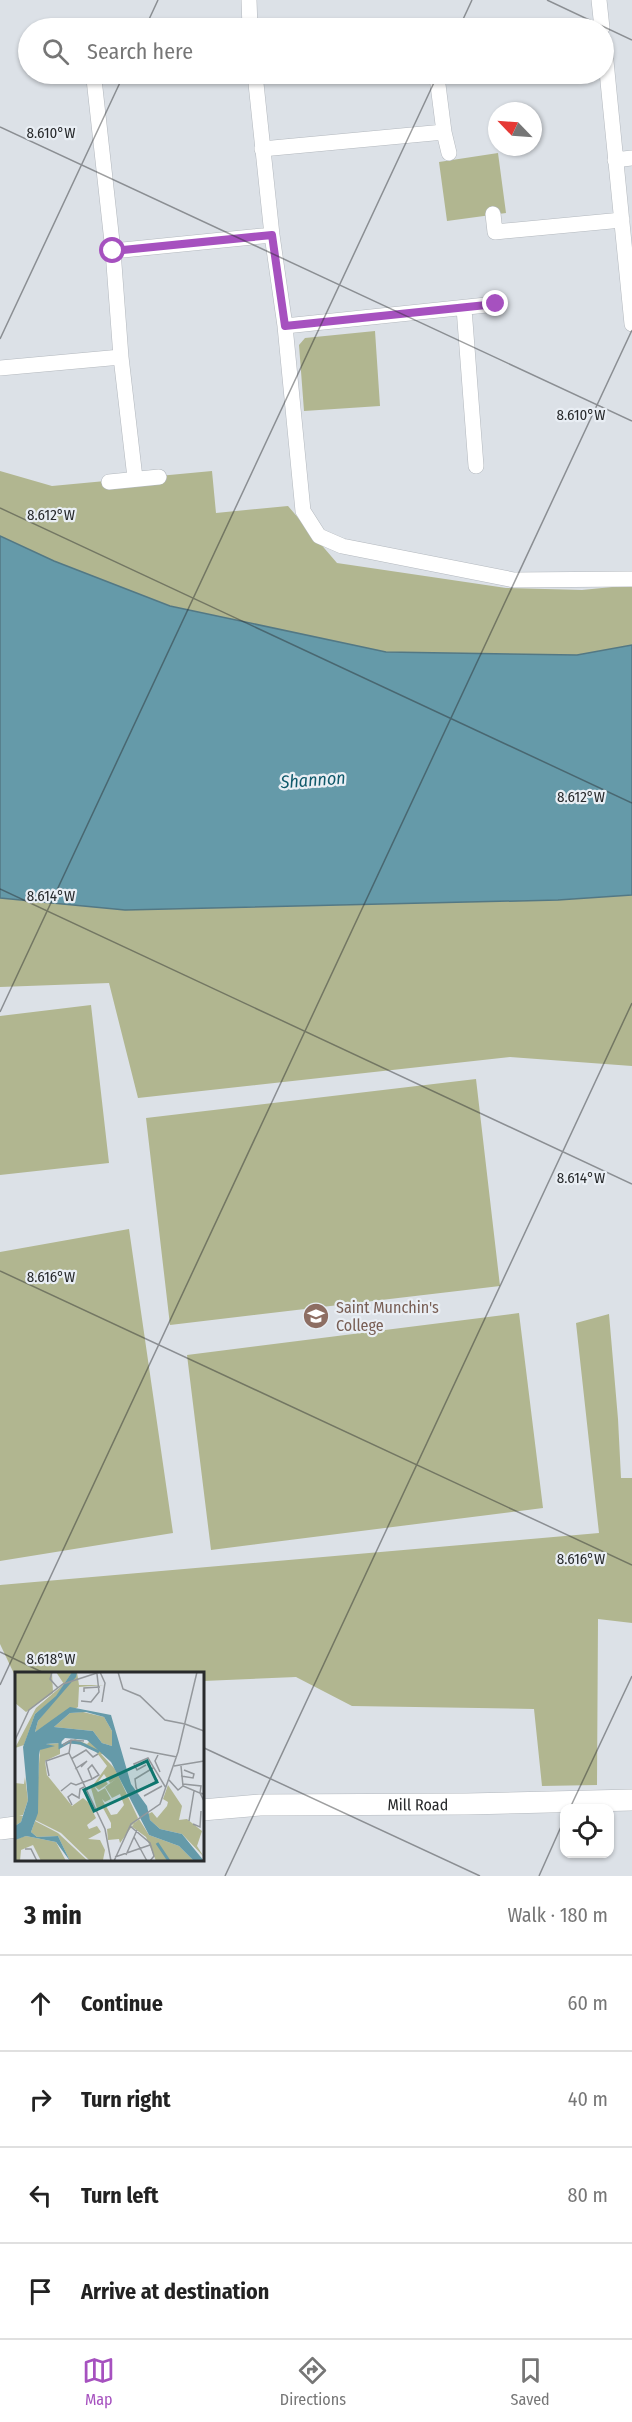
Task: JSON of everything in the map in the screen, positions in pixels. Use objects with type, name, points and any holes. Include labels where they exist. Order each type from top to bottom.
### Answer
[{"type":"street","points":[[249,0],[250,18]]},
{"type":"street","points":[[599,0],[601,18]]},
{"type":"street","points":[[95,84],[135,478]]},
{"type":"street","points":[[256,84],[272,235],[285,326],[303,511],[320,536],[342,546],[514,580],[632,579]]},
{"type":"street","points":[[438,84],[448,153]]},
{"type":"street","points":[[607,84],[632,324]]},
{"type":"street","points":[[262,149],[444,132]]},
{"type":"street","points":[[615,160],[632,158]]},
{"type":"street","points":[[493,214],[495,232],[621,220]]},
{"type":"street","points":[[113,251],[272,235]]},
{"type":"street","points":[[285,326],[496,304]]},
{"type":"street","points":[[464,308],[476,466]]},
{"type":"street","points":[[0,368],[121,357]]},
{"type":"street","points":[[109,482],[159,477]]},
{"type":"street","name":"Mill Road","points":[[204,1810],[260,1805],[632,1800]]},
{"type":"street","points":[[0,1829],[15,1827]]},
{"type":"green space","points":[[488,155],[498,156],[506,213],[447,221],[439,162]]},
{"type":"green space","points":[[375,331],[380,406],[304,411],[299,345],[305,338]]},
{"type":"green space","points":[[0,471],[52,486],[212,471],[216,513],[288,506],[337,563],[506,588],[582,590],[632,585],[632,645],[577,655],[386,652],[170,606],[54,561],[0,536]]},
{"type":"green space","points":[[632,895],[632,1066],[510,1057],[138,1098],[109,983],[0,987],[0,898],[125,910],[558,900]]},
{"type":"green space","points":[[91,1005],[109,1163],[0,1175],[0,1016]]},
{"type":"green space","points":[[476,1079],[500,1286],[170,1325],[146,1118]]},
{"type":"green space","points":[[129,1229],[173,1533],[0,1561],[0,1252]]},
{"type":"green space","points":[[519,1313],[543,1508],[211,1550],[187,1355]]},
{"type":"green space","points":[[609,1314],[621,1478],[632,1478],[632,1623],[598,1619],[597,1785],[542,1786],[534,1709],[352,1706],[296,1677],[204,1681],[204,1672],[15,1672],[15,1676],[0,1644],[0,1585],[599,1533],[576,1323]]},
{"type":"water","name":"Shannon","points":[[0,536],[54,561],[170,606],[386,652],[577,655],[632,645],[632,895],[558,900],[125,910],[0,898]]},
{"type":"place","name":"Saint Munchin's College","points":[[316,1316]]},
{"type":"route","points":[[113,251],[272,235],[285,326],[496,304]]}]
